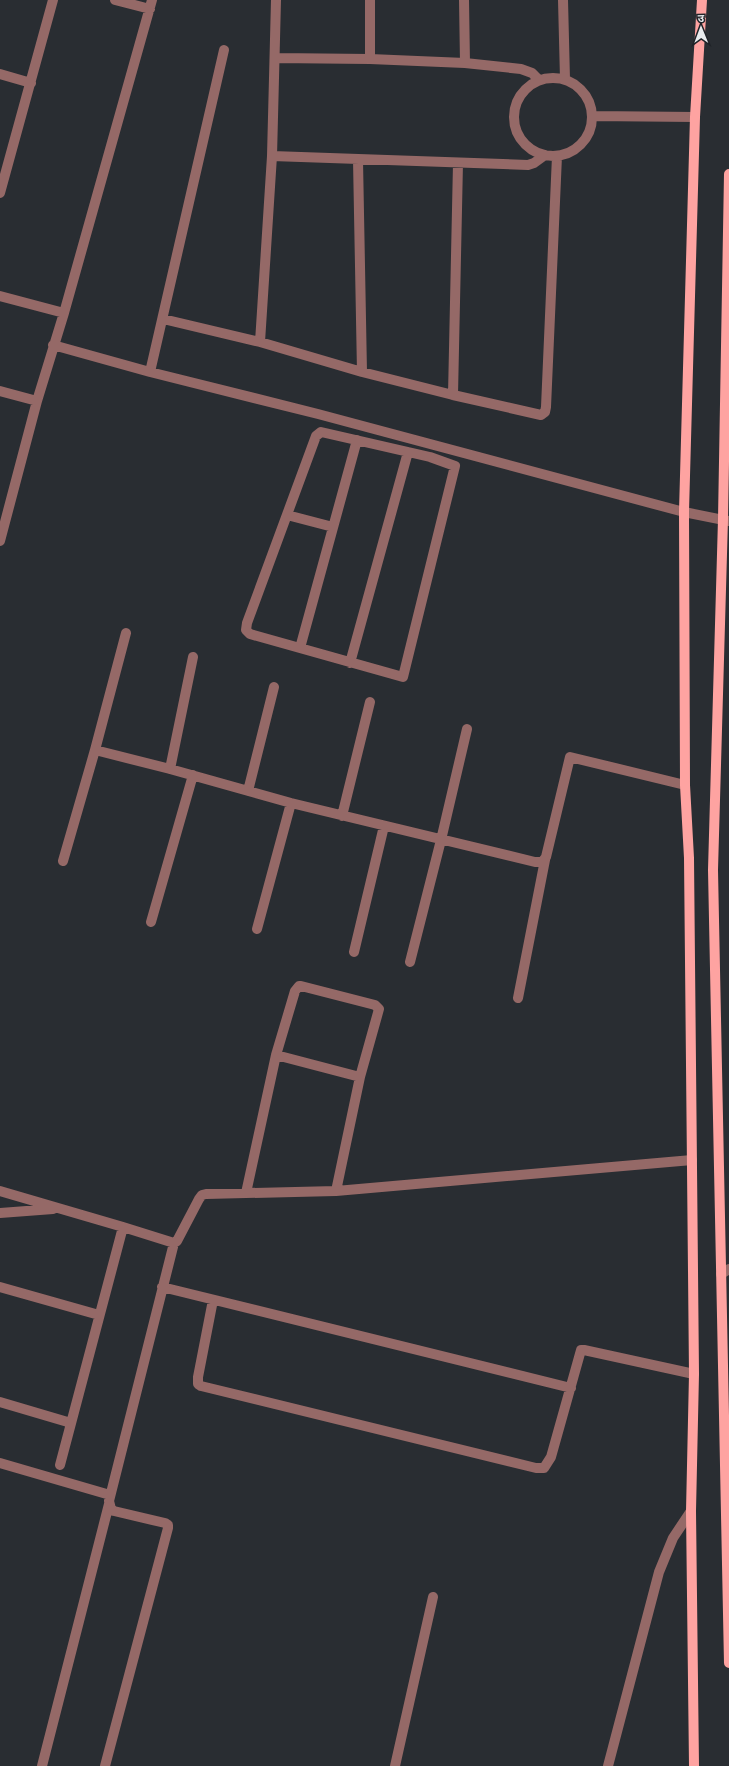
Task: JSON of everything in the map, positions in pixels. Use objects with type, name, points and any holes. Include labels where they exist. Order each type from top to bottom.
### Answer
[{"type":"main road","points":[[694,1766],[691,1511],[694,1374],[689,858],[685,785],[684,512],[695,117],[702,0]]},
{"type":"main road","points":[[729,174],[726,520],[713,870],[726,1301],[729,1663]]},
{"type":"street","points":[[0,193],[5,158],[31,83],[53,0]]},
{"type":"street","points":[[0,541],[4,506],[64,313],[151,4],[115,0]]},
{"type":"street","points":[[260,342],[272,156],[276,0]]},
{"type":"street","points":[[370,0],[370,59]]},
{"type":"street","points":[[464,0],[465,63]]},
{"type":"street","points":[[564,0],[565,79]]},
{"type":"street","points":[[150,372],[224,50]]},
{"type":"street","points":[[275,58],[370,59],[465,63],[521,69],[532,73],[539,80]]},
{"type":"street","points":[[0,74],[31,83]]},
{"type":"street","points":[[552,77],[565,79],[577,85],[586,95],[591,107],[592,116],[590,130],[585,140],[570,152],[557,156],[538,153],[527,146],[518,136],[514,123],[514,110],[518,97],[527,86],[539,80],[552,77]]},
{"type":"street","points":[[592,116],[695,117]]},
{"type":"street","points":[[272,156],[528,165],[534,163],[545,155]]},
{"type":"street","points":[[163,319],[260,342],[362,372],[541,415],[545,412],[546,407],[557,156]]},
{"type":"street","points":[[358,160],[362,372]]},
{"type":"street","points":[[453,395],[458,163]]},
{"type":"street","points":[[0,296],[64,313]]},
{"type":"street","points":[[53,345],[150,372],[318,414],[684,512],[726,520]]},
{"type":"street","points":[[0,391],[37,401]]},
{"type":"street","points":[[321,432],[408,452],[454,465],[455,468],[403,677],[250,634],[246,630],[247,623],[316,436],[321,432]]},
{"type":"street","points":[[300,648],[357,440]]},
{"type":"street","points":[[430,457],[435,446]]},
{"type":"street","points":[[350,663],[408,452]]},
{"type":"street","points":[[287,515],[333,527]]},
{"type":"street","points":[[63,861],[95,750],[126,633]]},
{"type":"street","points":[[170,769],[193,657]]},
{"type":"street","points":[[248,791],[274,687]]},
{"type":"street","points":[[342,816],[370,702]]},
{"type":"street","points":[[410,962],[441,840],[466,729]]},
{"type":"street","points":[[95,750],[342,816],[535,862],[545,860]]},
{"type":"street","points":[[518,998],[545,860],[570,757],[685,785]]},
{"type":"street","points":[[151,922],[193,775]]},
{"type":"street","points":[[258,929],[291,803]]},
{"type":"street","points":[[354,952],[384,826]]},
{"type":"street","points":[[246,1193],[276,1055],[298,986],[304,986],[378,1007],[360,1077],[336,1191]]},
{"type":"street","points":[[276,1055],[360,1077]]},
{"type":"street","points":[[42,1766],[174,1243],[177,1241],[202,1195],[336,1191],[692,1160]]},
{"type":"street","points":[[0,1191],[174,1243]]},
{"type":"street","points":[[0,1213],[61,1208]]},
{"type":"street","points":[[60,1465],[123,1227]]},
{"type":"street","points":[[0,1287],[99,1315]]},
{"type":"street","points":[[162,1287],[571,1388]]},
{"type":"street","points":[[213,1300],[198,1377],[198,1384],[204,1387],[542,1468],[547,1466],[551,1457],[580,1352],[583,1350],[694,1374]]},
{"type":"street","points":[[0,1402],[71,1423]]},
{"type":"street","points":[[0,1463],[109,1500]]},
{"type":"street","points":[[105,1766],[168,1526],[165,1523],[114,1511],[111,1509],[109,1500]]},
{"type":"street","points":[[608,1766],[659,1572],[673,1538],[691,1511]]},
{"type":"street","points":[[395,1766],[433,1597]]}]
